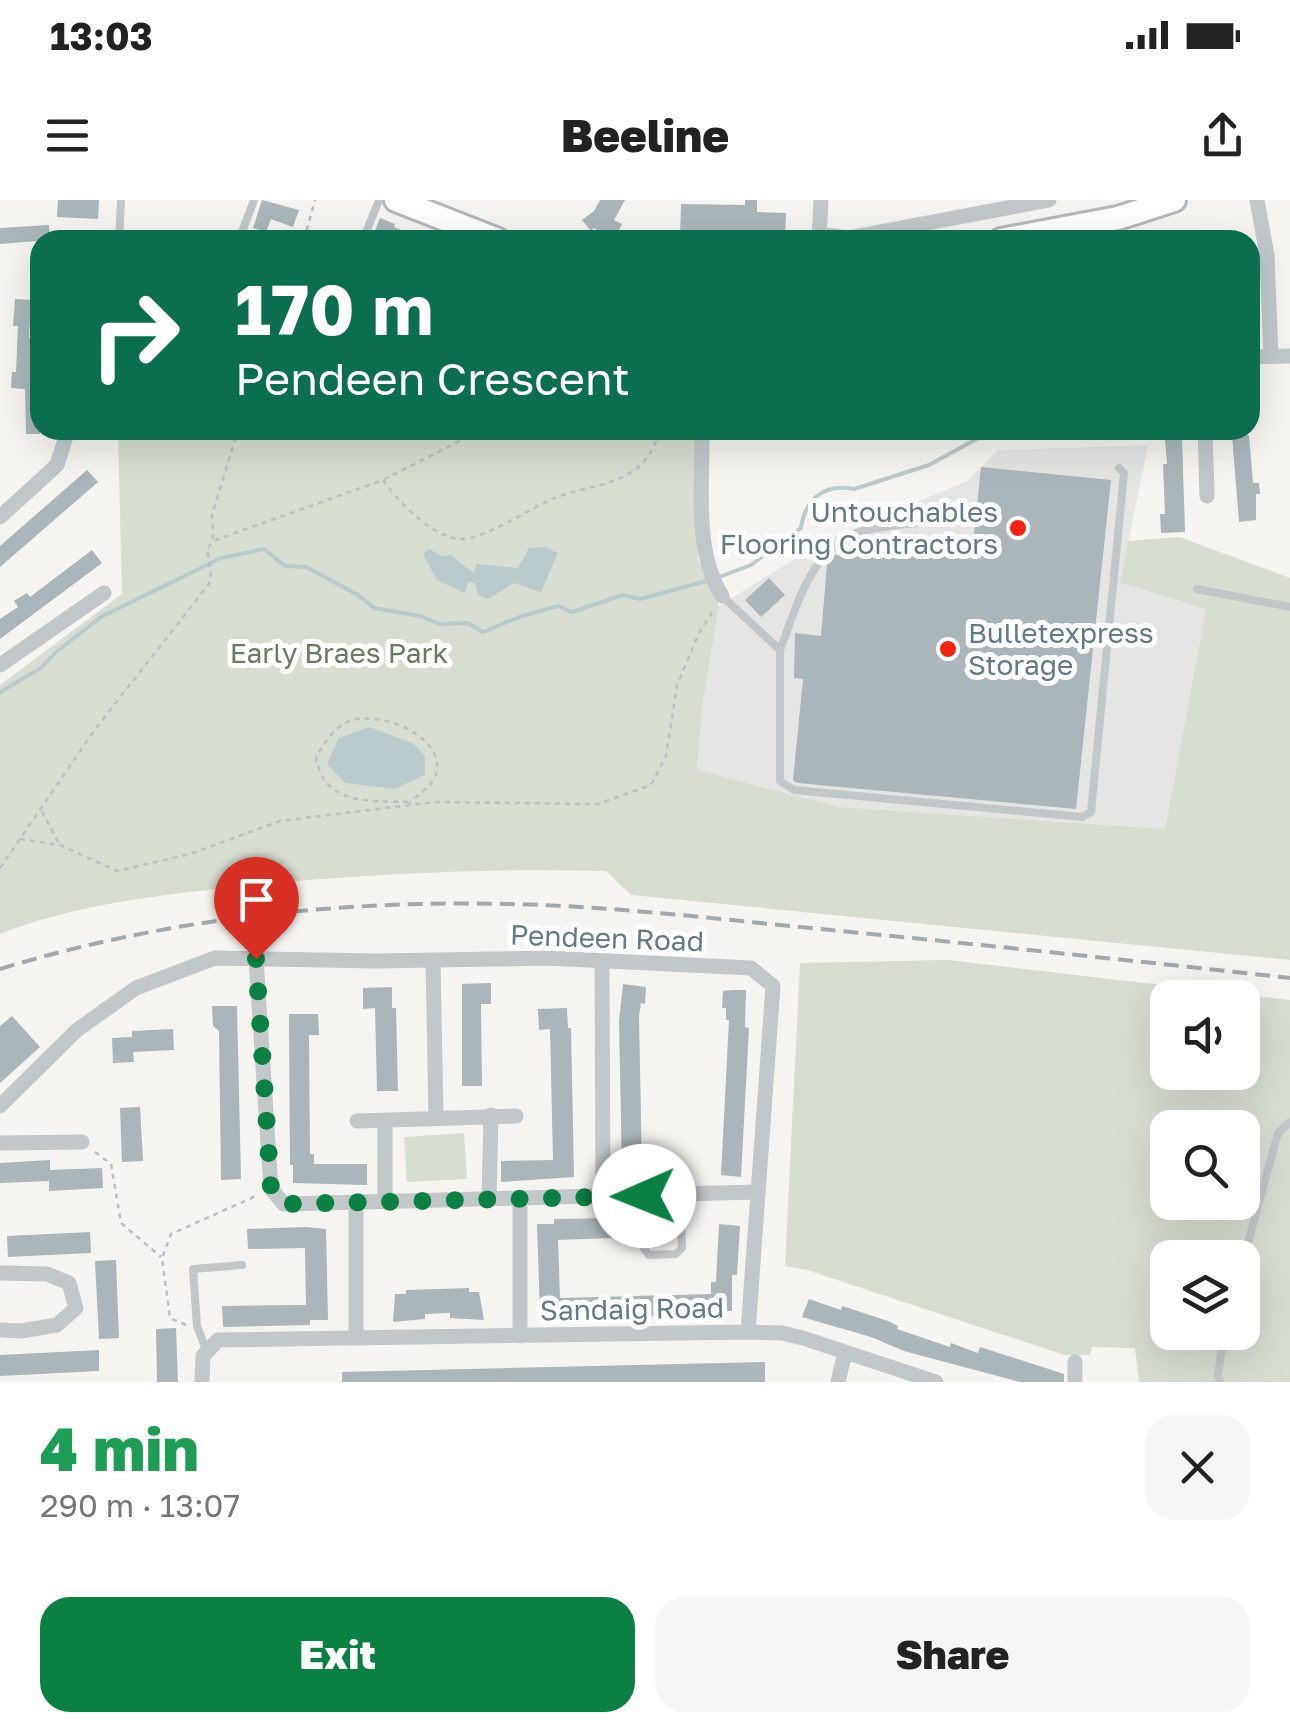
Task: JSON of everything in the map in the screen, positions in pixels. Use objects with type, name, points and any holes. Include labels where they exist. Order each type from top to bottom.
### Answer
[{"type":"main road","points":[[396,200],[472,230]]},
{"type":"main road","points":[[1051,230],[1127,215],[1174,200]]},
{"type":"street","points":[[819,230],[820,200]]},
{"type":"street","points":[[890,230],[1049,200]]},
{"type":"street","points":[[1256,200],[1262,213],[1268,270],[1271,356]]},
{"type":"street","points":[[1260,357],[1290,356]]},
{"type":"street","points":[[0,517],[57,465],[65,440]]},
{"type":"street","points":[[702,440],[704,554],[711,579],[722,596]]},
{"type":"street","points":[[1205,440],[1207,496]]},
{"type":"street","points":[[0,665],[104,593]]},
{"type":"street","name":"Pendeen Road","points":[[0,1106],[78,1030],[136,988],[215,958],[546,958],[751,968],[773,986]]},
{"type":"street","points":[[256,959],[271,1189],[284,1204],[758,1192]]},
{"type":"street","points":[[433,960],[436,1118]]},
{"type":"street","points":[[602,961],[603,1196]]},
{"type":"street","name":"Sandaig Road","points":[[207,1352],[218,1340],[748,1332],[773,986]]},
{"type":"street","points":[[489,1199],[491,1115]]},
{"type":"street","points":[[357,1122],[516,1116]]},
{"type":"street","points":[[385,1121],[385,1202]]},
{"type":"street","points":[[0,1143],[82,1142]]},
{"type":"street","points":[[520,1198],[520,1336]]},
{"type":"street","points":[[356,1202],[356,1338]]},
{"type":"street","points":[[0,1273],[47,1274],[69,1283],[76,1308],[57,1325],[0,1330]]},
{"type":"street","points":[[748,1332],[782,1334],[936,1382]]},
{"type":"street","points":[[202,1382],[203,1356],[207,1352]]},
{"type":"street","points":[[838,1382],[845,1352]]},
{"type":"street","points":[[1075,1362],[1075,1382]]},
{"type":"lane","points":[[120,230],[121,200]]},
{"type":"lane","points":[[243,230],[254,200]]},
{"type":"lane","points":[[367,230],[379,200]]},
{"type":"lane","points":[[935,521],[860,531],[824,552],[799,600],[780,650],[780,781],[794,790],[1082,818],[1091,812],[1093,794],[1124,473],[1119,468]]},
{"type":"lane","points":[[1196,589],[1290,606]]},
{"type":"lane","points":[[722,596],[780,650]]},
{"type":"lane","points":[[1249,1240],[1278,1133],[1290,1122]]},
{"type":"lane","points":[[644,1196],[644,1249],[649,1255],[676,1254],[682,1248],[680,1194]]},
{"type":"lane","points":[[207,1352],[197,1326],[192,1269],[242,1266]]},
{"type":"lane","points":[[1220,1382],[1221,1350]]},
{"type":"path","points":[[307,230],[315,200]]},
{"type":"path","points":[[214,541],[212,515],[235,440]]},
{"type":"path","points":[[0,868],[96,728],[209,584],[207,549],[214,541],[383,480],[461,440]]},
{"type":"path","points":[[383,480],[401,505],[427,524],[460,540],[477,536],[557,497],[617,481],[641,466],[657,440]]},
{"type":"path","points":[[20,839],[60,845],[117,872],[190,854],[280,821],[409,803],[598,804],[651,785],[666,756],[678,684],[699,633],[722,596]]},
{"type":"path","points":[[373,720],[424,736],[435,750],[437,772],[424,792],[409,803],[364,800],[332,790],[318,776],[316,756],[330,735],[349,721],[373,720]]},
{"type":"path","points":[[40,809],[60,845]]},
{"type":"path","points":[[82,1142],[111,1164],[122,1223],[162,1258]]},
{"type":"path","points":[[197,1326],[170,1318],[162,1258],[170,1234],[271,1189]]},
{"type":"shaded area","points":[[1148,445],[1120,583],[1206,609],[1165,829],[839,807],[697,771],[702,708],[719,606],[822,542],[967,481],[998,450]]},
{"type":"shaded area","points":[[545,547],[558,553],[541,592],[514,583],[488,599],[478,595],[475,583],[468,582],[465,593],[437,580],[423,554],[429,549],[442,556],[451,555],[473,573],[477,564],[518,568],[529,548]]},
{"type":"shaded area","points":[[369,727],[414,744],[425,756],[425,775],[394,789],[345,783],[327,764],[339,738]]},
{"type":"green space","name":"Early Braes Park","points":[[118,440],[697,440],[698,559],[719,606],[702,708],[697,770],[839,807],[1165,829],[1206,609],[1120,583],[1128,541],[1179,537],[1290,578],[1290,960],[631,895],[606,871],[419,873],[232,887],[85,909],[0,934],[0,685],[122,594]]},
{"type":"green space","points":[[948,960],[1150,984],[1150,1090],[1260,1090],[1260,996],[1290,1000],[1290,1382],[1139,1382],[1135,1348],[1092,1347],[1090,1355],[1064,1355],[785,1266],[800,963]]},
{"type":"green space","points":[[464,1133],[467,1179],[407,1182],[404,1137]]},
{"type":"building","points":[[58,200],[99,200],[98,219],[57,217]]},
{"type":"building","points":[[262,200],[299,210],[293,227],[271,219],[267,230],[253,228]]},
{"type":"building","points":[[600,200],[625,200],[614,220],[622,224],[619,230],[590,230],[582,220]]},
{"type":"building","points":[[745,200],[757,200],[757,212],[786,213],[785,230],[680,230],[681,204],[745,205]]},
{"type":"building","points":[[380,218],[401,230],[375,230]]},
{"type":"building","points":[[49,225],[49,230],[30,230],[30,242],[0,244],[0,228]]},
{"type":"building","points":[[15,299],[30,300],[30,434],[26,434],[25,389],[11,388],[12,372],[16,372],[18,326],[13,326]]},
{"type":"building","points":[[1165,440],[1182,440],[1185,532],[1161,533],[1160,514],[1165,514],[1163,464],[1167,464]]},
{"type":"building","points":[[1232,440],[1249,440],[1253,483],[1259,483],[1260,494],[1256,494],[1256,520],[1239,522]]},
{"type":"building","points":[[981,467],[1111,480],[1076,809],[797,783],[793,780],[803,679],[794,678],[795,633],[821,636],[827,564],[835,555],[855,557],[858,541],[972,552]]},
{"type":"building","points":[[87,470],[98,482],[0,567],[0,546]]},
{"type":"building","points":[[92,550],[102,563],[0,639],[0,619],[18,607],[14,601],[27,593],[30,597]]},
{"type":"building","points":[[769,578],[785,595],[761,617],[745,600]]},
{"type":"building","points":[[491,983],[491,1004],[481,1004],[482,1086],[462,1086],[462,984]]},
{"type":"building","points":[[623,984],[646,987],[645,1004],[641,1003],[639,1016],[642,1170],[622,1170],[619,1021]]},
{"type":"building","points":[[392,987],[398,1091],[377,1091],[375,1008],[363,1009],[363,988]]},
{"type":"building","points":[[746,990],[745,1027],[749,1028],[741,1177],[721,1175],[729,1020],[726,1008],[722,1008],[723,991]]},
{"type":"building","points":[[212,1006],[237,1006],[241,1179],[221,1180],[219,1031],[213,1026]]},
{"type":"building","points":[[567,1008],[571,1028],[574,1177],[501,1182],[501,1161],[553,1160],[550,1029],[539,1030],[538,1009]]},
{"type":"building","points":[[289,1014],[318,1014],[319,1035],[309,1035],[310,1154],[314,1154],[314,1164],[367,1164],[367,1185],[293,1183]]},
{"type":"building","points":[[12,1016],[40,1047],[0,1083],[0,1026]]},
{"type":"building","points":[[173,1029],[174,1050],[133,1052],[134,1062],[113,1063],[112,1038],[132,1037],[132,1031]]},
{"type":"building","points":[[140,1107],[143,1161],[122,1162],[120,1108]]},
{"type":"building","points":[[50,1160],[50,1170],[102,1168],[103,1188],[49,1191],[49,1181],[0,1183],[0,1163]]},
{"type":"building","points":[[612,1218],[612,1238],[558,1240],[560,1298],[711,1294],[711,1282],[716,1282],[719,1224],[740,1226],[737,1275],[732,1275],[732,1311],[716,1311],[716,1315],[558,1319],[558,1315],[540,1315],[537,1224],[554,1224],[554,1219]]},
{"type":"building","points":[[247,1229],[326,1229],[328,1320],[310,1320],[310,1325],[223,1327],[222,1306],[306,1305],[305,1248],[248,1249]]},
{"type":"building","points":[[90,1232],[91,1253],[8,1257],[7,1236]]},
{"type":"building","points":[[116,1260],[119,1338],[99,1339],[95,1261]]},
{"type":"building","points":[[469,1288],[469,1292],[479,1292],[484,1320],[450,1318],[450,1313],[393,1322],[395,1294],[406,1294],[406,1290]]},
{"type":"building","points":[[809,1299],[888,1321],[897,1329],[950,1347],[951,1343],[978,1353],[980,1347],[1064,1374],[1064,1382],[1020,1382],[904,1351],[802,1317]]},
{"type":"building","points":[[176,1328],[178,1382],[157,1382],[156,1329]]},
{"type":"building","points":[[99,1350],[99,1371],[0,1376],[0,1355]]},
{"type":"building","points":[[765,1362],[765,1382],[342,1382],[342,1372]]},
{"type":"waterway","points":[[1124,230],[1125,225]]},
{"type":"waterway","points":[[719,577],[751,565],[801,528],[811,502],[825,491],[854,489],[929,465],[975,440]]},
{"type":"waterway","points":[[0,692],[41,668],[101,617],[221,558],[264,549],[285,566],[306,567],[374,608],[420,616],[440,624],[468,623],[483,632],[558,606],[572,612],[623,595],[640,599],[710,580]]},
{"type":"railway","points":[[0,969],[124,937],[251,916],[380,905],[508,904],[670,914],[1290,978]]},
{"type":"place","name":"Untouchables Flooring Contractors","points":[[1018,528]]},
{"type":"place","name":"Bulletexpress Storage","points":[[948,649]]},
{"type":"route","points":[[256,959],[271,1189],[284,1204],[644,1196]]}]
